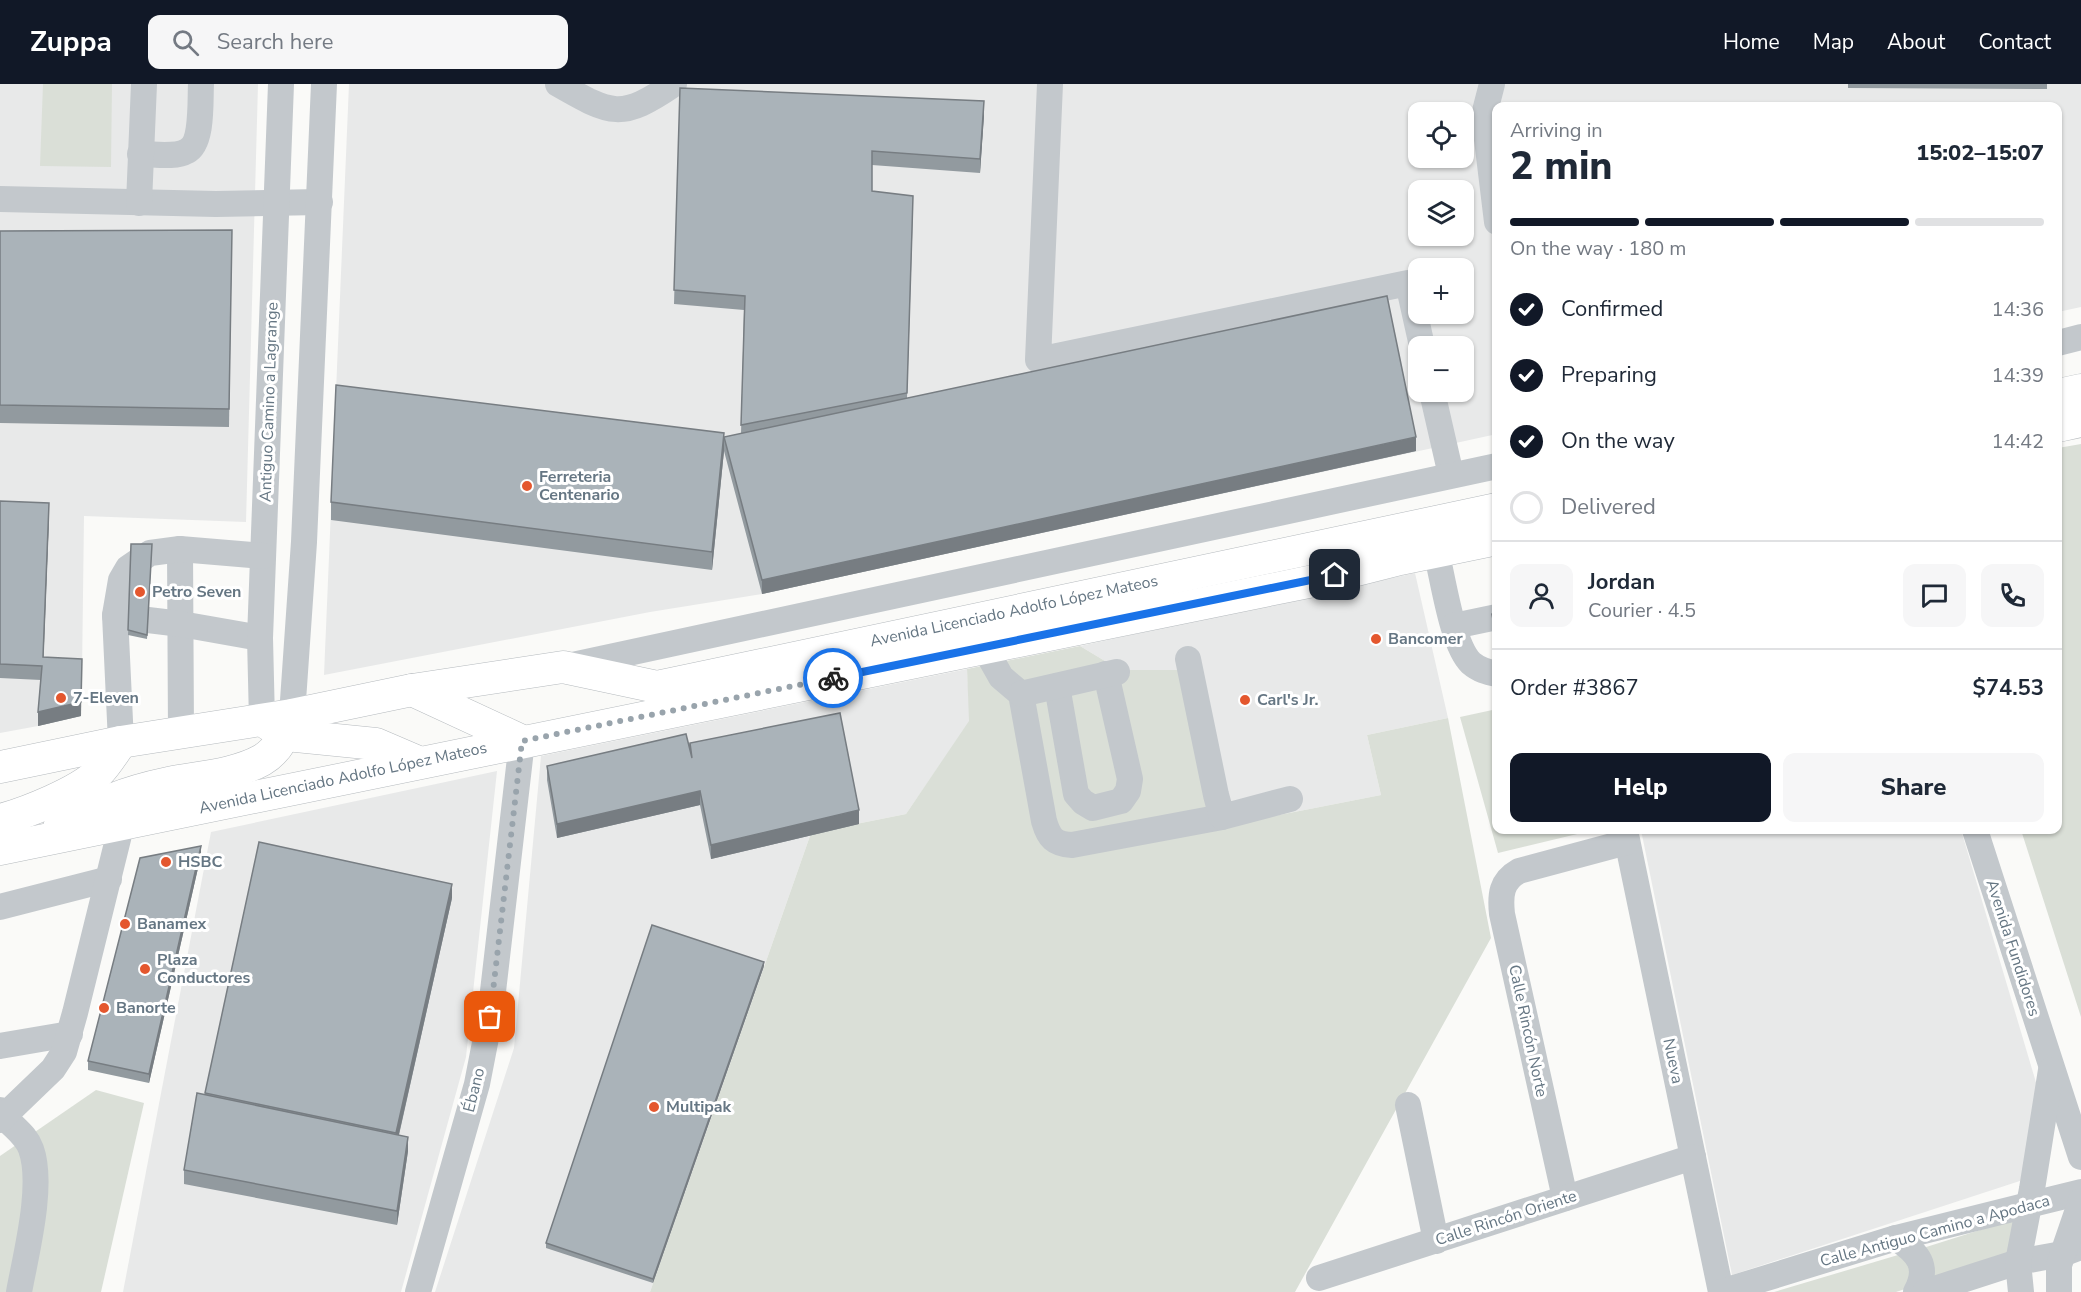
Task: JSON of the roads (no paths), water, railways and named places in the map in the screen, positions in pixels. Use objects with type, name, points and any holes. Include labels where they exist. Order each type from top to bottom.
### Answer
[{"type":"main road","points":[[2062,394],[2081,390]]},
{"type":"main road","points":[[2062,425],[2081,421]]},
{"type":"main road","name":"Avenida Licenciado Adolfo López Mateos","points":[[0,767],[121,742],[280,723],[411,690],[563,667],[657,687],[1492,510]]},
{"type":"main road","name":"Avenida Licenciado Adolfo López Mateos","points":[[0,849],[1313,581],[1492,540]]},
{"type":"main road","points":[[411,690],[522,741],[531,727],[539,721],[657,687]]},
{"type":"main road","points":[[40,840],[107,800],[165,784],[251,765],[273,752],[280,723],[376,744],[418,762]]},
{"type":"main road","points":[[0,820],[52,800],[98,774],[121,742]]},
{"type":"street","points":[[140,203],[144,84]]},
{"type":"street","points":[[140,154],[180,154],[193,146],[198,134],[201,84]]},
{"type":"street","name":"Antiguo Camino a Lagrange","points":[[280,723],[260,638],[281,84]]},
{"type":"street","points":[[280,723],[304,542],[324,84]]},
{"type":"street","points":[[558,84],[599,106],[616,110],[632,108],[648,102],[674,84]]},
{"type":"street","points":[[1050,84],[1038,360],[1408,283],[1420,336]]},
{"type":"street","points":[[1492,84],[1484,115],[1492,181]]},
{"type":"street","points":[[0,199],[140,203],[320,202]]},
{"type":"street","points":[[2062,342],[2081,338]]},
{"type":"street","points":[[1434,402],[1451,475]]},
{"type":"street","points":[[563,667],[1492,467]]},
{"type":"street","points":[[121,742],[115,615],[121,580],[128,568],[150,554],[180,549],[263,556]]},
{"type":"street","points":[[180,549],[181,734]]},
{"type":"street","points":[[1436,551],[1461,647],[1470,662],[1483,671],[1492,673]]},
{"type":"street","points":[[115,615],[260,638]]},
{"type":"street","points":[[1454,626],[1492,617]]},
{"type":"street","points":[[984,647],[1001,676],[1021,694],[1047,834],[1057,843],[1072,845],[1094,842],[1222,817],[1290,799]]},
{"type":"street","points":[[1188,659],[1222,817]]},
{"type":"street","points":[[1021,694],[1112,673],[1130,779],[1128,791],[1121,801],[1093,808],[1076,794],[1056,686]]},
{"type":"street","name":"Ébano","points":[[418,1292],[477,1084],[490,1017],[522,741]]},
{"type":"street","points":[[19,1292],[32,1224],[35,1168],[31,1149],[22,1133],[1,1115],[53,1069],[64,1052],[122,823]]},
{"type":"street","name":"Avenida Fundidores","points":[[1976,834],[2081,1157]]},
{"type":"street","name":"Calle Rincón Norte","points":[[1565,1198],[1502,914],[1502,888],[1506,880],[1519,871],[1626,836]]},
{"type":"street","name":"Nueva","points":[[1626,836],[1721,1292]]},
{"type":"street","points":[[0,907],[109,879]]},
{"type":"street","points":[[0,1046],[70,1034]]},
{"type":"street","name":"Avenida Fundidores","points":[[2021,1292],[2018,1262],[2052,1066]]},
{"type":"street","points":[[1408,1105],[1436,1241]]},
{"type":"street","name":"Calle Rincón Oriente","points":[[1319,1278],[1693,1157]]},
{"type":"street","name":"Calle Antiguo Camino a Apodaca","points":[[1721,1292],[1896,1238],[2081,1192]]},
{"type":"street","points":[[2059,1292],[2059,1264],[2071,1251],[2081,1201]]},
{"type":"street","points":[[1896,1238],[1910,1248],[1922,1264],[1922,1279],[1916,1292]]},
{"type":"street","points":[[1925,1292],[2018,1262],[2071,1251]]},
{"type":"place","name":"Ferreteria Centenario","points":[[527,486]]},
{"type":"place","name":"Petro Seven","points":[[140,592]]},
{"type":"place","name":"Bancomer","points":[[1376,639]]},
{"type":"place","name":"7-Eleven","points":[[61,698]]},
{"type":"place","name":"Carl's Jr.","points":[[1245,700]]},
{"type":"place","name":"HSBC","points":[[166,862]]},
{"type":"place","name":"Banamex","points":[[125,924]]},
{"type":"place","name":"Plaza Conductores","points":[[145,969]]},
{"type":"place","name":"Banorte","points":[[104,1008]]},
{"type":"place","name":"Multipak","points":[[654,1107]]}]
